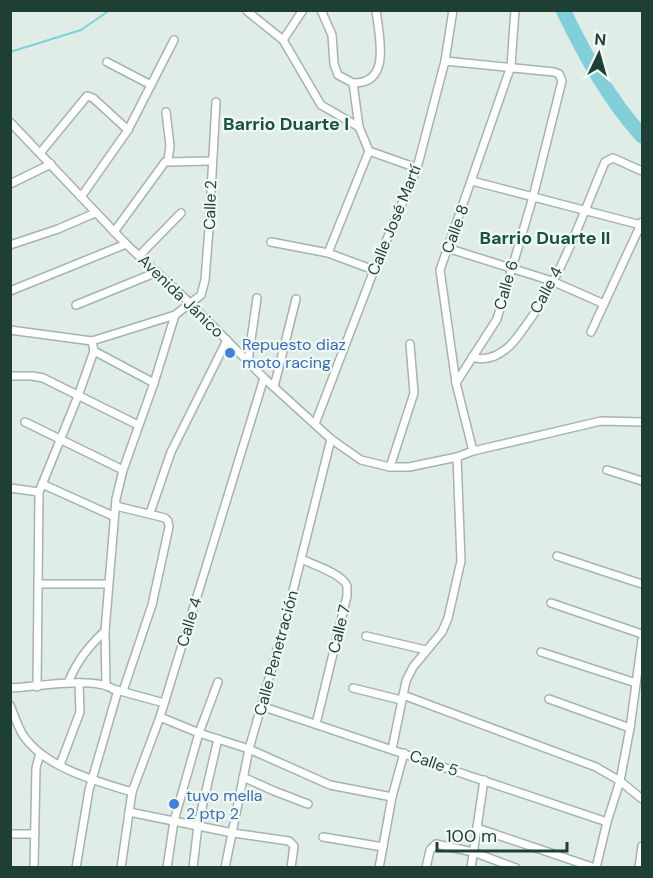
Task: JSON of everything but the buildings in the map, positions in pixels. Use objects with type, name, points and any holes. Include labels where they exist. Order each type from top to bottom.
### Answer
[{"type":"street","points":[[283,40],[303,10]]},
{"type":"street","points":[[321,10],[332,35],[334,64],[338,75],[353,83],[364,83],[372,79],[378,69],[380,52],[376,10]]},
{"type":"street","name":"Calle José Martí","points":[[315,424],[374,270],[417,168],[446,61],[453,10]]},
{"type":"street","name":"Calle 8","points":[[473,451],[456,383],[440,270],[511,66],[515,10]]},
{"type":"street","points":[[247,11],[283,40],[321,105],[359,127]]},
{"type":"street","points":[[81,197],[129,130],[174,40]]},
{"type":"street","points":[[446,61],[511,66]]},
{"type":"street","points":[[107,62],[152,85]]},
{"type":"street","name":"Calle 6","points":[[456,383],[497,319],[533,197],[562,81],[560,74],[511,66]]},
{"type":"street","points":[[328,253],[369,151],[359,127],[353,83]]},
{"type":"street","points":[[41,152],[87,96],[93,98],[129,130]]},
{"type":"street","name":"Calle 2","points":[[191,304],[201,295],[205,280],[216,102]]},
{"type":"street","points":[[114,232],[162,165],[168,160],[170,146],[166,112]]},
{"type":"street","name":"Avenida Jánico","points":[[10,122],[41,152],[95,213],[191,304],[264,378],[331,439],[360,460],[390,467],[409,467],[602,421],[642,422]]},
{"type":"street","points":[[369,151],[417,168]]},
{"type":"street","name":"Calle 4","points":[[472,357],[484,359],[495,356],[508,348],[537,311],[585,212],[605,162],[609,159],[619,160],[642,171]]},
{"type":"street","points":[[168,160],[212,161]]},
{"type":"street","points":[[11,182],[51,164]]},
{"type":"street","points":[[472,181],[585,212],[642,223],[591,332]]},
{"type":"street","points":[[10,246],[95,213]]},
{"type":"street","points":[[139,256],[181,213]]},
{"type":"street","points":[[271,242],[328,253],[374,270]]},
{"type":"street","points":[[10,291],[126,244]]},
{"type":"street","points":[[447,248],[552,281],[604,304]]},
{"type":"street","points":[[76,305],[157,272]]},
{"type":"street","points":[[248,361],[257,298]]},
{"type":"street","points":[[274,387],[296,299]]},
{"type":"street","points":[[10,330],[92,341],[175,315],[191,304]]},
{"type":"street","points":[[106,684],[105,631],[113,516],[123,470],[175,315]]},
{"type":"street","points":[[150,513],[171,452],[227,340]]},
{"type":"street","points":[[37,687],[41,488],[62,439],[94,351],[92,341]]},
{"type":"street","points":[[390,467],[414,393],[410,344]]},
{"type":"street","points":[[94,351],[154,383]]},
{"type":"street","points":[[10,376],[43,378],[138,426]]},
{"type":"street","name":"Calle 4","points":[[121,867],[132,792],[160,717],[264,378]]},
{"type":"street","points":[[25,422],[123,470]]},
{"type":"street","name":"Calle Penetración","points":[[225,867],[249,748],[331,439]]},
{"type":"street","points":[[392,748],[406,681],[412,667],[442,632],[448,618],[461,561],[457,457]]},
{"type":"street","points":[[607,470],[642,481]]},
{"type":"street","points":[[10,488],[41,488],[113,516]]},
{"type":"street","points":[[76,867],[92,779],[152,605],[169,527],[165,518],[116,506]]},
{"type":"street","points":[[557,556],[642,584]]},
{"type":"street","name":"Calle 7","points":[[301,559],[334,574],[347,586],[347,596],[316,724]]},
{"type":"street","points":[[38,584],[108,584]]},
{"type":"street","points":[[551,603],[642,634]]},
{"type":"street","points":[[68,683],[76,664],[88,647],[105,631]]},
{"type":"street","points":[[366,636],[426,650]]},
{"type":"street","points":[[477,828],[596,867],[620,781],[642,642]]},
{"type":"street","points":[[541,652],[636,682]]},
{"type":"street","points":[[167,867],[174,821],[199,733],[218,682]]},
{"type":"street","points":[[10,688],[68,683],[106,684],[121,691],[164,703]]},
{"type":"street","points":[[60,765],[80,711],[79,683]]},
{"type":"street","points":[[353,688],[402,697],[596,767],[620,781],[642,799]]},
{"type":"street","points":[[549,699],[630,728]]},
{"type":"street","points":[[10,705],[23,735],[40,753],[73,773],[132,792]]},
{"type":"street","name":"Calle 5","points":[[261,706],[392,748],[607,822]]},
{"type":"street","points":[[160,717],[199,733],[249,748],[330,785],[392,797]]},
{"type":"street","points":[[193,867],[198,825],[218,739]]},
{"type":"street","points":[[34,867],[36,768],[40,753]]},
{"type":"street","points":[[379,867],[392,797],[404,753]]},
{"type":"street","points":[[243,777],[308,804]]},
{"type":"street","points":[[471,867],[484,780]]},
{"type":"street","points":[[129,812],[233,833],[289,841],[294,846],[291,867]]},
{"type":"street","points":[[10,834],[35,834]]},
{"type":"street","points":[[323,837],[383,847]]},
{"type":"street","points":[[426,867],[433,845],[473,852],[516,867]]},
{"type":"street","points":[[640,866],[642,846]]},
{"type":"waterway","points":[[10,52],[81,30],[110,10]]},
{"type":"waterway","points":[[563,10],[598,76],[642,136]]},
{"type":"place","name":"Repuesto diaz moto racing","points":[[230,353]]},
{"type":"place","name":"tuvo mella 2 ptp 2","points":[[174,804]]},
{"type":"district","name":"Barrio Duarte I","points":[[286,124]]},
{"type":"district","name":"Barrio Duarte II","points":[[545,238]]}]
